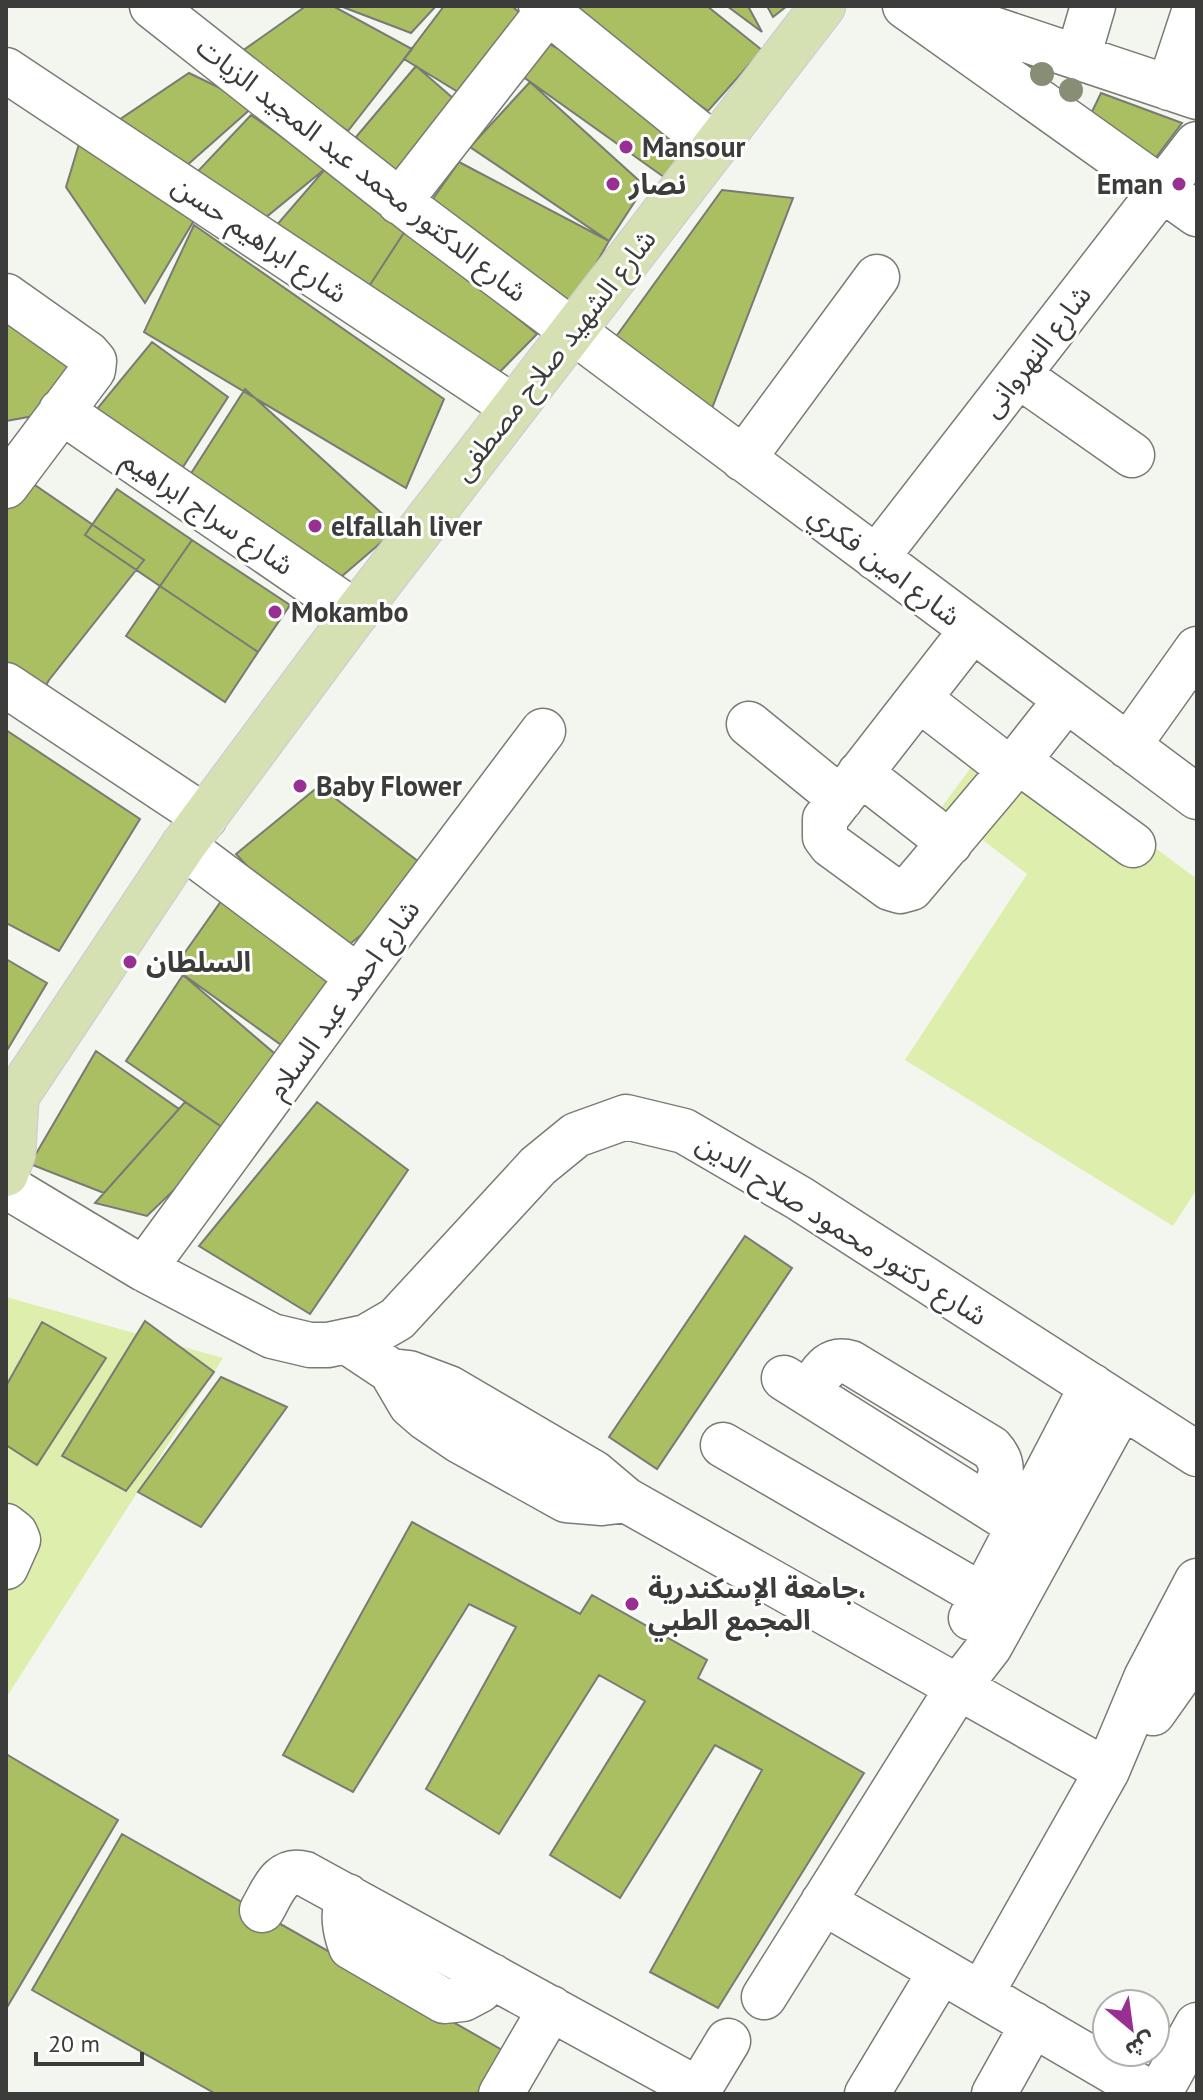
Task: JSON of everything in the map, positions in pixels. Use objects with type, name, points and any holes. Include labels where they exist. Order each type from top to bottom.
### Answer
[{"type":"main road","name":"شارع الشهيد صلاح مصطفى","points":[[6,1174],[13,1152],[11,1106],[194,832],[356,613],[823,6]]},
{"type":"street","points":[[905,6],[1197,214]]},
{"type":"street","points":[[925,6],[1183,93],[1196,6]]},
{"type":"street","points":[[1078,57],[1093,6]]},
{"type":"street","points":[[399,202],[547,8],[714,146]]},
{"type":"street","name":"شارع الدكتور محمد عبد المجيد الزيات","points":[[172,12],[399,202],[572,332]]},
{"type":"street","name":"شارع ابراهيم حسن","points":[[6,70],[513,407]]},
{"type":"street","name":"شارع النهروانى","points":[[876,558],[1197,144]]},
{"type":"street","points":[[743,459],[877,277]]},
{"type":"street","points":[[6,296],[94,361],[93,370],[6,486]]},
{"type":"street","name":"شارع امين فكري","points":[[572,332],[1196,796]]},
{"type":"street","points":[[1018,375],[1132,455]]},
{"type":"street","name":"شارع سراج ابراهيم","points":[[61,411],[356,613]]},
{"type":"street","points":[[972,630],[825,819],[825,837],[831,845],[890,888],[900,891],[911,888],[1066,700]]},
{"type":"street","points":[[1128,746],[1197,649]]},
{"type":"street","points":[[6,685],[194,832],[358,977]]},
{"type":"street","points":[[919,699],[1133,845]]},
{"type":"street","points":[[749,724],[950,843]]},
{"type":"street","name":"شارع احمد عبد السلام","points":[[144,1269],[543,731]]},
{"type":"street","name":"شارع دكتور محمود صلاح الدين","points":[[6,1186],[144,1269],[272,1336],[310,1345],[346,1341],[366,1337],[397,1319],[538,1166],[576,1135],[626,1117],[684,1131],[799,1198],[1197,1454]]},
{"type":"street","points":[[346,1341],[391,1371],[411,1405],[460,1441],[566,1500],[602,1503],[626,1500],[1107,1771]]},
{"type":"street","points":[[796,1386],[829,1363],[840,1360],[851,1363],[991,1448],[1000,1458],[1004,1516],[983,1596],[963,1633],[959,1686]]},
{"type":"street","points":[[1004,1516],[1107,1396]]},
{"type":"street","points":[[764,1997],[959,1686],[990,1646],[1107,1396]]},
{"type":"street","points":[[723,1445],[983,1596]]},
{"type":"street","points":[[6,1526],[18,1540],[6,1567]]},
{"type":"street","points":[[981,1994],[1107,1771],[1146,1678],[1197,1581]]},
{"type":"street","points":[[1107,1771],[1197,1651]]},
{"type":"street","points":[[262,1910],[280,1879],[296,1871],[551,2008],[697,2092],[728,2041]]},
{"type":"street","points":[[823,1902],[1152,2094]]},
{"type":"street","points":[[867,2094],[941,1971]]},
{"type":"street","points":[[501,2094],[551,2008]]},
{"type":"street","points":[[994,2094],[1033,2024]]},
{"type":"street","points":[[1159,2094],[1197,2025]]},
{"type":"green space","points":[[998,731],[1197,879],[1197,1189],[1173,1226],[905,1060],[1027,874],[941,808]]},
{"type":"green space","points":[[6,1297],[223,1358],[6,1698]]},
{"type":"building","points":[[306,6],[333,6],[412,49],[348,131],[235,56]]},
{"type":"building","points":[[340,6],[436,6],[411,33]]},
{"type":"building","points":[[444,6],[512,6],[536,27],[463,95],[404,59]]},
{"type":"building","points":[[580,6],[707,6],[762,50],[708,111],[572,16]]},
{"type":"building","points":[[727,6],[748,6],[762,32]]},
{"type":"building","points":[[767,6],[787,6],[773,17]]},
{"type":"building","points":[[547,43],[714,125],[668,180],[522,76]]},
{"type":"building","points":[[416,66],[461,105],[396,181],[356,137]]},
{"type":"building","points":[[189,73],[255,105],[185,167],[110,126]]},
{"type":"building","points":[[530,82],[645,186],[609,241],[470,147]]},
{"type":"building","points":[[1101,93],[1182,123],[1154,160],[1089,118]]},
{"type":"building","points":[[251,115],[326,168],[265,218],[183,187]]},
{"type":"building","points":[[79,144],[199,212],[145,303],[66,187]]},
{"type":"building","points":[[459,162],[609,241],[562,324],[420,217]]},
{"type":"building","points":[[326,168],[407,228],[364,294],[269,234]]},
{"type":"building","points":[[722,190],[793,198],[709,416],[615,338]]},
{"type":"building","points":[[194,225],[444,399],[406,488],[144,332]]},
{"type":"building","points":[[407,228],[537,334],[477,395],[364,294]]},
{"type":"building","points":[[6,314],[79,364],[61,411],[6,421]]},
{"type":"building","points":[[152,342],[228,397],[183,467],[83,426]]},
{"type":"building","points":[[245,389],[398,528],[341,577],[190,475]]},
{"type":"building","points":[[16,472],[144,560],[41,694],[6,674],[6,487]]},
{"type":"building","points":[[117,489],[192,540],[160,586],[85,535]]},
{"type":"building","points":[[192,540],[290,605],[258,652],[160,586]]},
{"type":"building","points":[[160,586],[258,652],[225,702],[126,636]]},
{"type":"building","points":[[6,730],[140,819],[59,951],[6,923]]},
{"type":"building","points":[[319,786],[435,874],[333,958],[236,854]]},
{"type":"building","points":[[224,897],[328,980],[284,1047],[174,968]]},
{"type":"building","points":[[6,959],[47,983],[6,1052]]},
{"type":"building","points":[[183,975],[281,1059],[232,1134],[126,1061]]},
{"type":"building","points":[[96,1051],[179,1109],[104,1193],[30,1164]]},
{"type":"building","points":[[185,1102],[232,1134],[147,1216],[95,1203]]},
{"type":"building","points":[[317,1102],[408,1170],[310,1314],[199,1246]]},
{"type":"building","points":[[745,1236],[792,1268],[657,1469],[609,1437]]},
{"type":"building","points":[[145,1321],[214,1372],[126,1491],[62,1456]]},
{"type":"building","points":[[42,1322],[106,1358],[37,1465],[6,1445],[6,1386]]},
{"type":"building","points":[[221,1377],[287,1407],[201,1527],[138,1492]]},
{"type":"building","points":[[412,1522],[580,1614],[592,1595],[707,1660],[698,1678],[864,1773],[718,2008],[650,1972],[762,1770],[715,1745],[620,1898],[550,1855],[645,1701],[599,1675],[499,1834],[426,1789],[516,1627],[469,1604],[353,1792],[283,1755]]},
{"type":"building","points":[[6,1754],[118,1820],[6,2009]]},
{"type":"building","points":[[122,1834],[504,2051],[479,2094],[216,2094],[32,1990]]},
{"type":"place","name":"Mansour","points":[[626,147]]},
{"type":"place","name":"نصار","points":[[613,184]]},
{"type":"place","name":"Eman","points":[[1179,184]]},
{"type":"place","name":"elfallah liver","points":[[315,526]]},
{"type":"place","name":"Mokambo","points":[[275,612]]},
{"type":"place","name":"Baby Flower","points":[[300,786]]},
{"type":"place","name":"السلطان","points":[[130,962]]},
{"type":"place","name":"جامعة الإسكندرية، المجمع الطبي","points":[[632,1604]]}]
